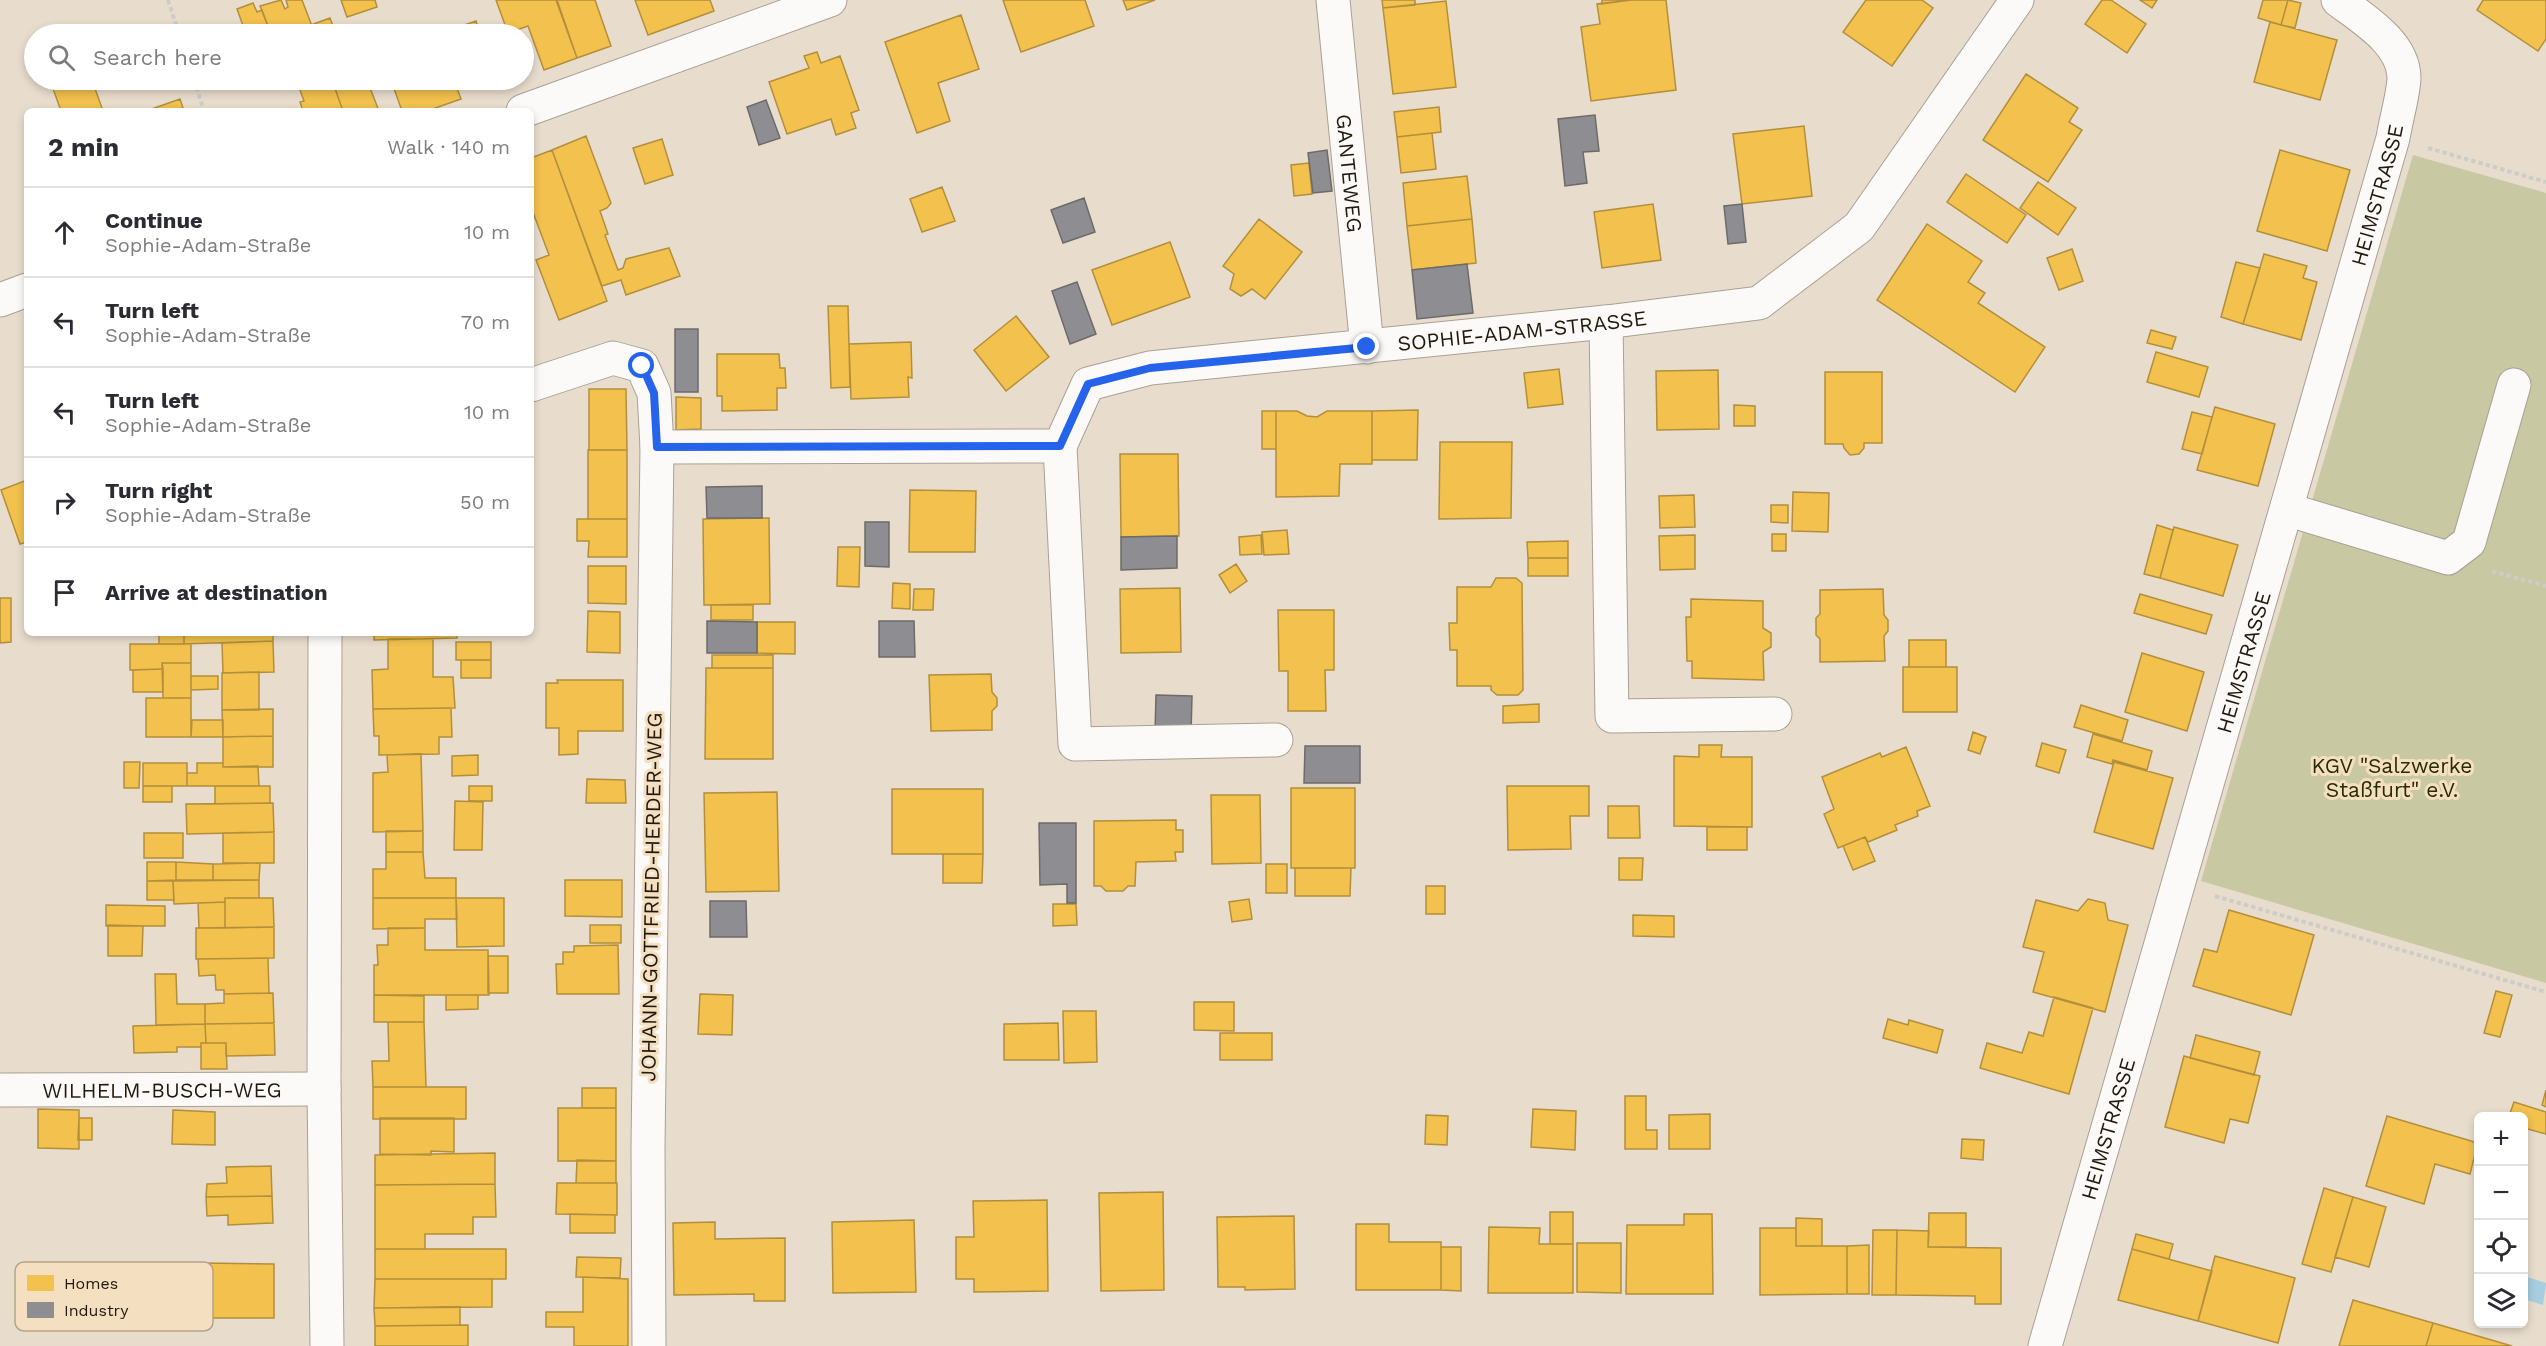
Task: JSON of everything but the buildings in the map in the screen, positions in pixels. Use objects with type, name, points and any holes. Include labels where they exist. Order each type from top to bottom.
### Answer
[{"type":"street","points":[[531,108],[830,0]]},
{"type":"street","name":"GANTEWEG","points":[[1333,0],[1367,347]]},
{"type":"street","name":"SOPHIE-ADAM-STRASSE","points":[[1060,446],[1088,384],[1150,368],[1606,322],[1759,303],[1859,227],[2017,0]]},
{"type":"street","name":"HEIMSTRASSE","points":[[2047,1346],[2177,885],[2289,510],[2393,138],[2404,77],[2398,52],[2368,23],[2338,0]]},
{"type":"street","points":[[0,300],[24,291]]},
{"type":"street","points":[[1606,322],[1612,716],[1775,714]]},
{"type":"street","points":[[534,384],[613,358],[642,366],[654,393],[657,447],[1060,446],[1075,744],[1276,740]]},
{"type":"street","points":[[2289,510],[2448,558],[2469,542],[2514,385]]},
{"type":"street","name":"JOHANN-GOTTFRIED-HERDER-WEG","points":[[649,1346],[648,1148],[657,447]]},
{"type":"street","points":[[325,636],[324,1089],[327,1346]]},
{"type":"street","name":"WILHELM-BUSCH-WEG","points":[[0,1090],[324,1089]]},
{"type":"path","points":[[168,0],[176,24]]},
{"type":"path","points":[[197,90],[203,108]]},
{"type":"path","points":[[2393,138],[2546,182]]},
{"type":"path","points":[[2448,558],[2546,586]]},
{"type":"path","points":[[2177,885],[2546,992]]},
{"type":"green space","name":"KGV \"Salzwerke Staßfurt\" e.V.","points":[[2413,155],[2546,193],[2546,983],[2201,881]]},
{"type":"water","points":[[2528,1277],[2546,1283],[2543,1305],[2528,1300]]},
{"type":"route","points":[[642,366],[654,393],[657,447],[1060,446],[1088,384],[1150,368],[1367,347]]}]
